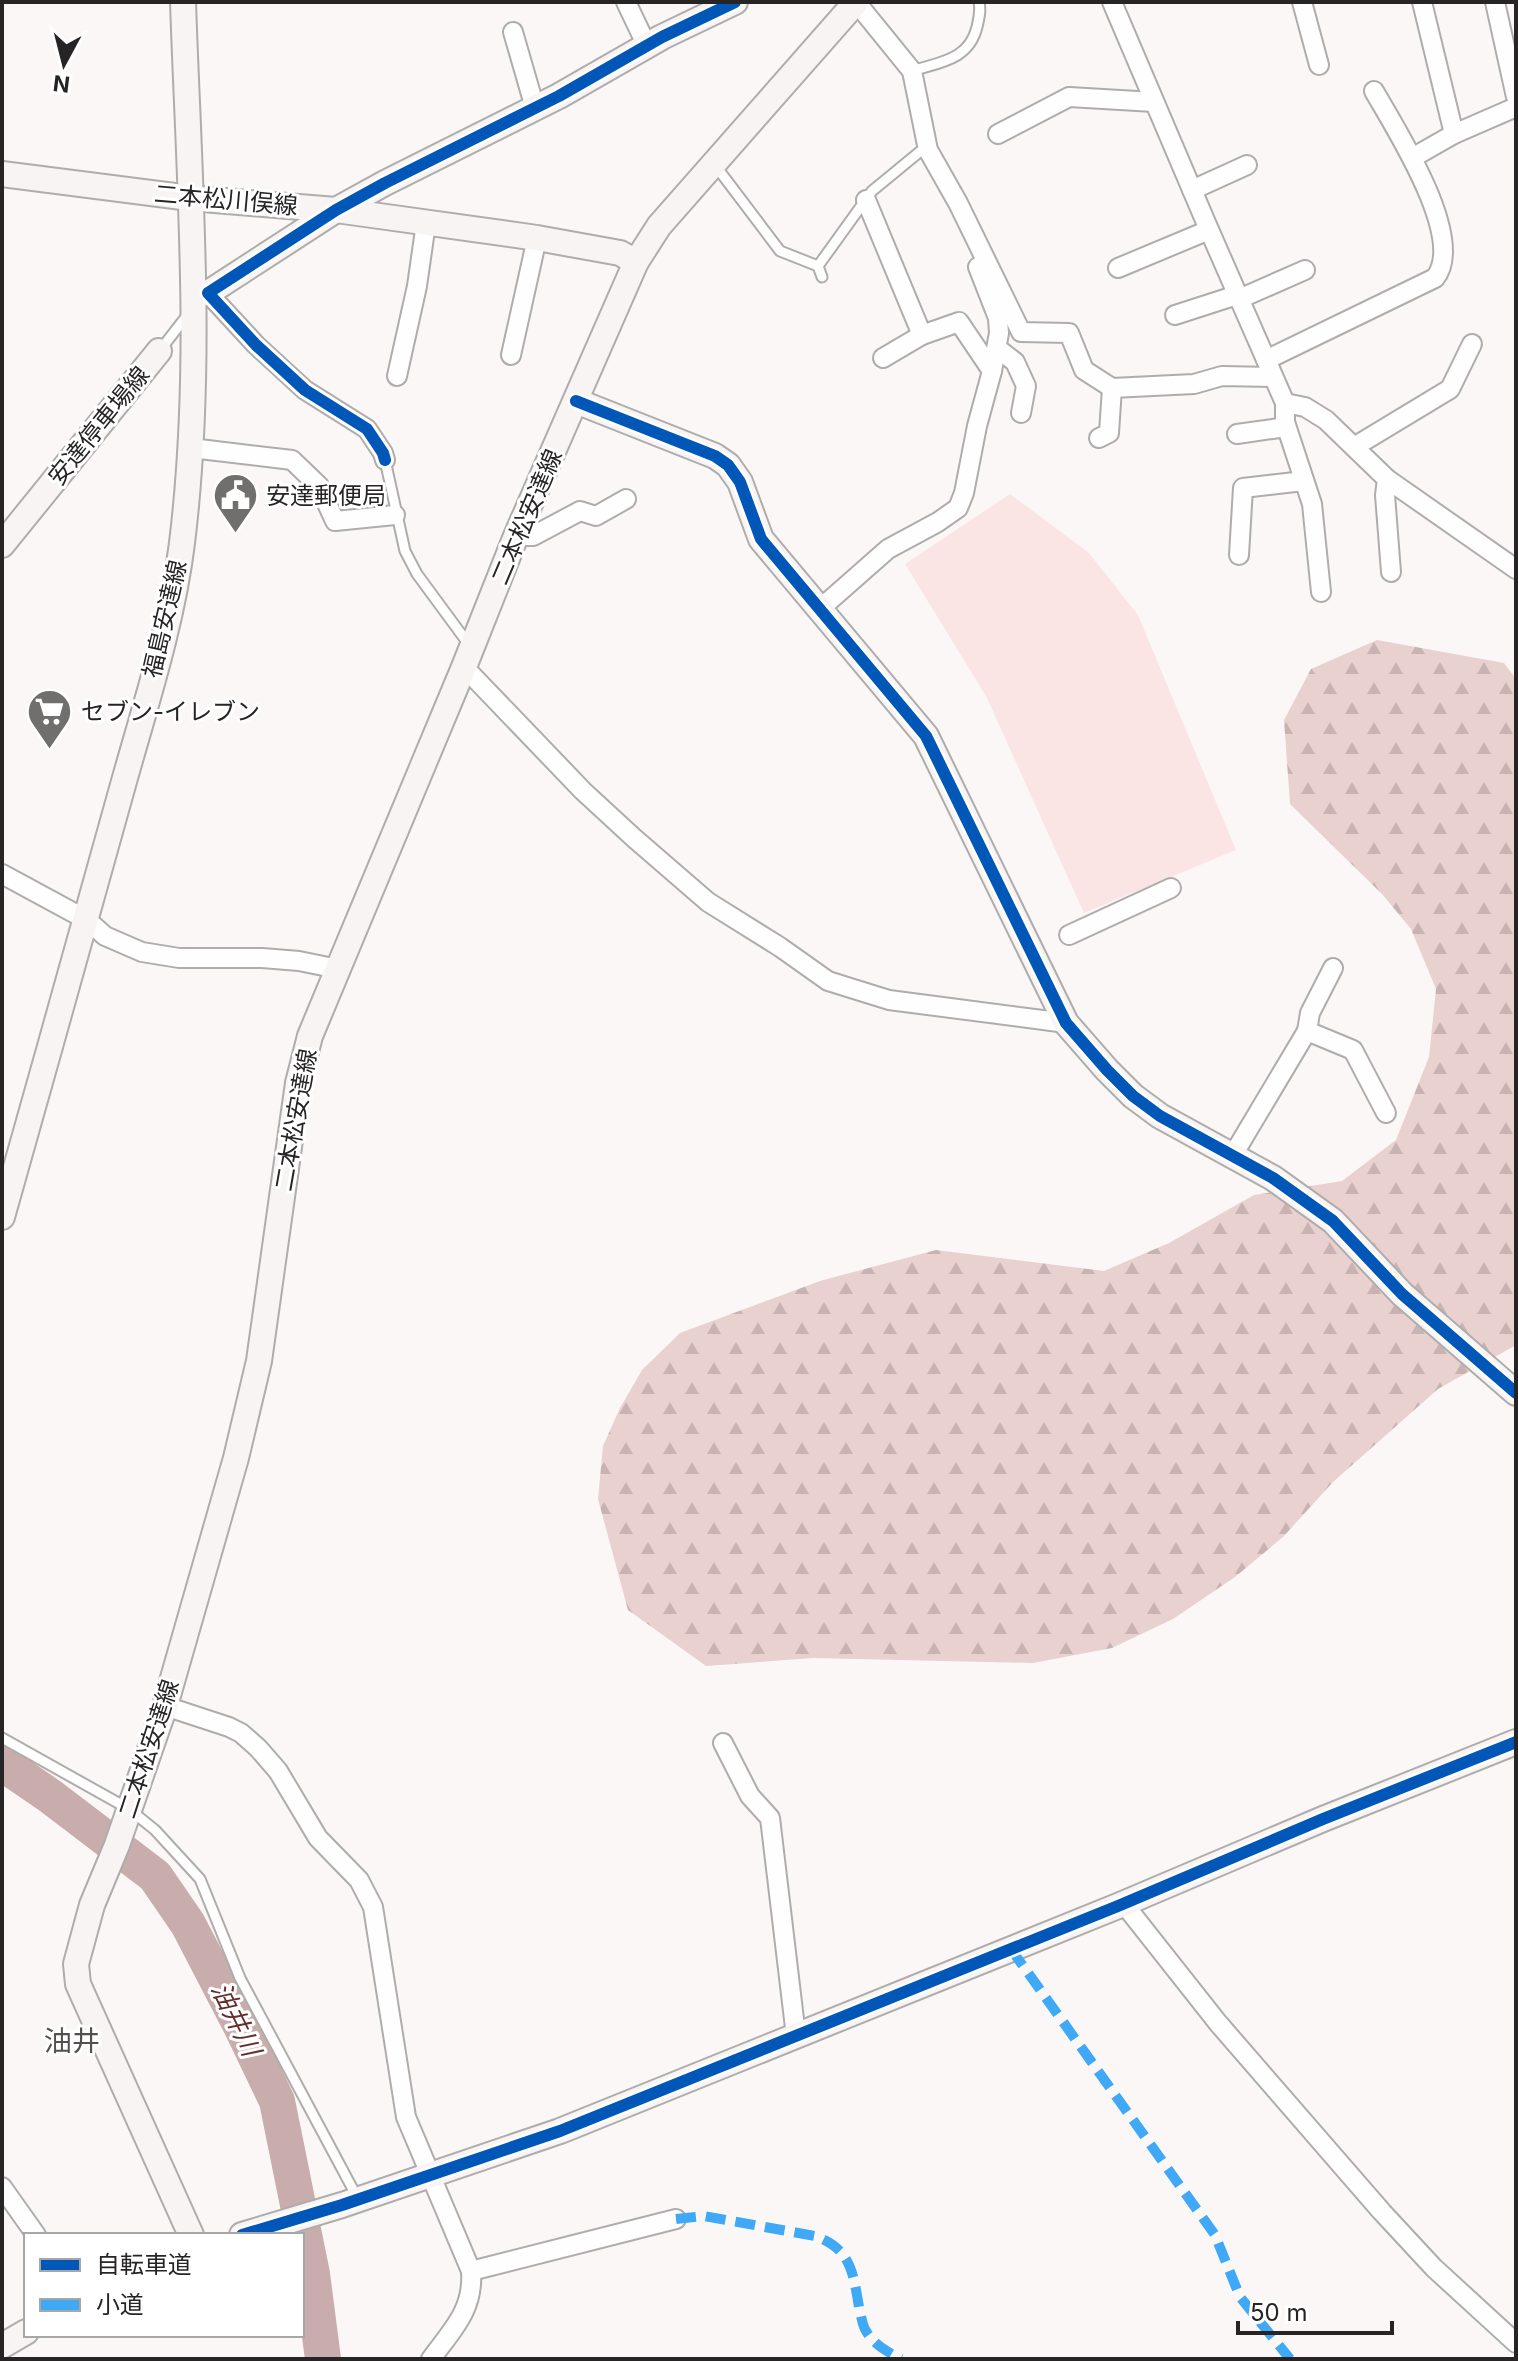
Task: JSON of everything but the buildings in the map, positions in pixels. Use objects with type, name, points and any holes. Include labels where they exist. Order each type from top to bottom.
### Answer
[{"type":"main road","name":"福島安達線","points":[[2,1217],[162,642],[181,545],[201,299],[190,198],[183,2]]},
{"type":"main road","points":[[201,299],[336,210],[735,2]]},
{"type":"main road","name":"二本松安達線","points":[[190,2233],[78,1984],[76,1964],[92,1905],[117,1845],[165,1706],[236,1458],[259,1361],[298,1083],[310,1036],[516,536],[636,262],[659,226],[856,2]]},
{"type":"main road","name":"二本松川俣線","points":[[2,174],[190,198],[336,210],[537,238],[620,253],[636,262]]},
{"type":"main road","name":"安達停車場線","points":[[2,545],[159,351]]},
{"type":"main road","points":[[576,401],[715,456],[728,465],[740,482],[761,539],[926,736],[1066,1023],[1107,1070],[1133,1096],[1160,1116],[1273,1178],[1333,1221],[1402,1294],[1516,1393]]},
{"type":"main road","points":[[251,2233],[350,2203],[560,2131],[1516,1742]]},
{"type":"main road","points":[[2,2346],[24,2333]]},
{"type":"street","points":[[626,2],[647,46]]},
{"type":"street","points":[[856,2],[912,71],[928,145],[1021,332],[1069,333],[1084,370],[1112,388],[1194,384],[1270,368],[1435,278],[1440,272],[1444,251],[1434,210],[1412,158],[1374,91]]},
{"type":"street","points":[[1112,2],[1285,403],[1286,427],[1312,504],[1321,592]]},
{"type":"street","points":[[1302,2],[1319,65]]},
{"type":"street","points":[[1422,2],[1454,134]]},
{"type":"street","points":[[1495,2],[1516,97]]},
{"type":"street","points":[[513,32],[535,108]]},
{"type":"street","points":[[998,134],[1069,97],[1154,102]]},
{"type":"street","points":[[1412,158],[1454,134],[1516,107]]},
{"type":"street","points":[[1192,190],[1247,165]]},
{"type":"street","points":[[866,200],[922,335]]},
{"type":"street","points":[[397,376],[417,286],[426,223]]},
{"type":"street","points":[[1118,268],[1209,230]]},
{"type":"street","points":[[821,608],[888,549],[958,508],[964,493],[999,333],[998,318],[975,259],[974,235]]},
{"type":"street","points":[[511,355],[537,238]]},
{"type":"street","points":[[1175,315],[1238,297],[1305,270]]},
{"type":"street","points":[[201,299],[305,390],[367,429],[385,460]]},
{"type":"street","points":[[883,358],[922,335],[959,322],[992,371]]},
{"type":"street","points":[[1354,447],[1450,389],[1472,344]]},
{"type":"street","points":[[997,348],[1015,362],[1026,386],[1021,413]]},
{"type":"street","points":[[1099,438],[1109,433],[1112,388]]},
{"type":"street","points":[[1285,403],[1305,407],[1326,420],[1387,479],[1516,569]]},
{"type":"street","points":[[1237,434],[1286,427]]},
{"type":"street","points":[[191,448],[292,460],[319,486],[335,521],[395,515]]},
{"type":"street","points":[[1387,479],[1385,495],[1391,572]]},
{"type":"street","points":[[1239,555],[1243,488],[1304,481]]},
{"type":"street","points":[[516,536],[533,536],[580,511],[596,516],[626,499]]},
{"type":"street","points":[[468,658],[583,791],[644,848],[708,902],[828,981],[889,1000],[1066,1023]]},
{"type":"street","points":[[2,874],[87,920],[105,936],[142,952],[179,958],[299,961],[338,969]]},
{"type":"street","points":[[1069,935],[1171,888]]},
{"type":"street","points":[[1233,1155],[1307,1031],[1310,1013],[1333,968]]},
{"type":"street","points":[[1307,1031],[1353,1050],[1386,1113]]},
{"type":"street","points":[[165,1706],[229,1727],[258,1748],[278,1771],[318,1838],[359,1880],[373,1907],[406,2117],[471,2271],[472,2284],[466,2312],[431,2359]]},
{"type":"street","points":[[723,1743],[750,1796],[770,1818],[796,2036]]},
{"type":"street","points":[[1124,1904],[1218,2023],[1382,2212],[1434,2268],[1516,2343]]},
{"type":"street","points":[[2,2187],[35,2233]]},
{"type":"street","points":[[471,2271],[676,2219]]},
{"type":"lane","points":[[912,71],[961,54],[969,47],[981,11],[979,2]]},
{"type":"lane","points":[[713,163],[780,251],[820,271],[872,191],[928,145]]},
{"type":"lane","name":"安達停車場線","points":[[159,351],[201,299]]},
{"type":"lane","points":[[385,460],[405,551],[468,658]]},
{"type":"lane","points":[[2,1738],[129,1809],[155,1830],[200,1879],[240,1978],[350,2203]]},
{"type":"shaded area","points":[[1010,494],[1089,553],[1138,615],[1236,850],[1084,913],[986,696],[905,564]]},
{"type":"green space","points":[[1377,640],[1504,663],[1516,679],[1516,1345],[1438,1389],[1333,1482],[1283,1537],[1235,1577],[1173,1619],[1112,1648],[1033,1663],[813,1658],[706,1666],[628,1610],[598,1499],[603,1446],[620,1408],[642,1370],[680,1333],[820,1281],[936,1250],[1104,1271],[1169,1243],[1254,1195],[1342,1181],[1396,1140],[1429,1057],[1436,989],[1411,929],[1382,894],[1290,804],[1284,720],[1311,669]]},
{"type":"waterway","name":"油井川","points":[[2,1763],[155,1876],[188,1924],[277,2101],[304,2233]]},
{"type":"waterway","name":"油井川","points":[[304,2234],[323,2359]]},
{"type":"marked path","points":[[1011,1949],[1215,2235],[1240,2297],[1290,2359]]},
{"type":"marked path","points":[[676,2219],[704,2216],[815,2236],[827,2241],[848,2263],[869,2336],[901,2359]]},
{"type":"cycle path","points":[[385,460],[367,429],[305,390],[256,345],[208,293],[336,210],[559,96],[662,37],[735,2]]},
{"type":"cycle path","points":[[576,401],[715,456],[728,465],[740,482],[761,539],[926,736],[1066,1023],[1107,1070],[1133,1096],[1160,1116],[1273,1178],[1333,1221],[1402,1294],[1516,1393]]},
{"type":"cycle path","points":[[249,2233],[342,2205],[560,2131],[1516,1742]]},
{"type":"place","name":"安達郵便局","points":[[235,535]]},
{"type":"place","name":"セブン-イレブン","points":[[50,751]]},
{"type":"district","name":"油井","points":[[72,2041]]}]
